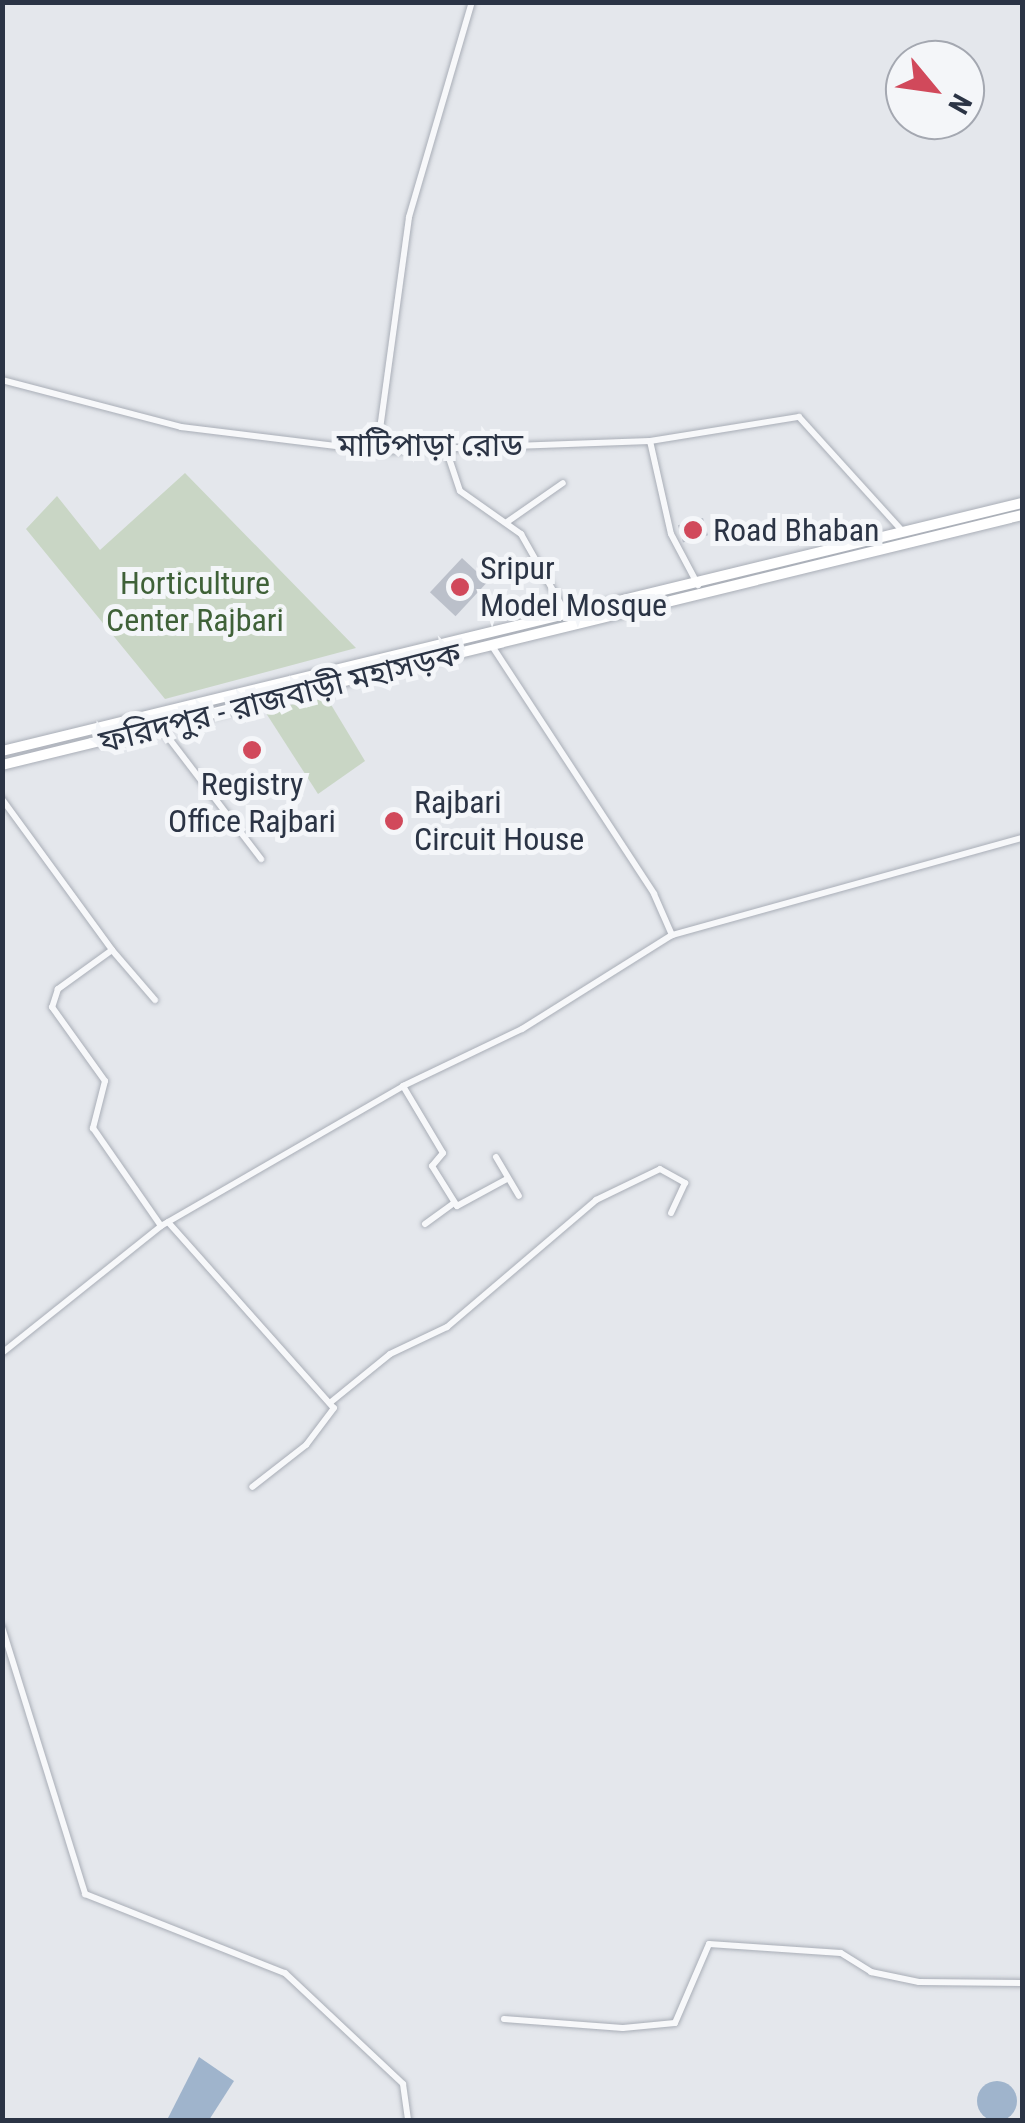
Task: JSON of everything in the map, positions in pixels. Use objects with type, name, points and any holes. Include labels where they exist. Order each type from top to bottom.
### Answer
[{"type":"main road","name":"ফরিদপুর - রাজবাড়ী মহাসড়ক","points":[[2,751],[699,586],[1022,503]]},
{"type":"main road","name":"ফরিদপুর - রাজবাড়ী মহাসড়ক","points":[[2,765],[1022,515]]},
{"type":"street","points":[[377,452],[409,217],[472,2]]},
{"type":"street","name":"মাটিপাড়া রোড","points":[[2,380],[181,427],[377,452],[650,441],[798,418],[904,532]]},
{"type":"street","points":[[650,441],[671,534],[699,586]]},
{"type":"street","points":[[446,449],[466,498],[507,522],[544,565],[568,616]]},
{"type":"street","points":[[507,522],[563,483]]},
{"type":"street","points":[[492,646],[654,894],[672,935]]},
{"type":"street","points":[[161,728],[261,859]]},
{"type":"street","points":[[2,799],[112,950],[155,1000]]},
{"type":"street","points":[[2,1353],[165,1224],[402,1086],[522,1029],[672,935],[1022,838]]},
{"type":"street","points":[[112,950],[58,989],[52,1007],[104,1082],[93,1128],[165,1224],[331,1402],[333,1414],[306,1445],[252,1487]]},
{"type":"street","points":[[402,1086],[443,1153],[432,1166],[454,1203]]},
{"type":"street","points":[[496,1157],[519,1196]]},
{"type":"street","points":[[331,1402],[390,1354],[447,1328],[596,1200],[660,1170],[685,1183],[671,1213]]},
{"type":"street","points":[[425,1224],[454,1203],[507,1179]]},
{"type":"street","points":[[2,1626],[85,1894],[285,1972],[403,2084],[408,2120]]},
{"type":"street","points":[[504,2020],[623,2028],[675,2023],[710,1944],[850,1954],[872,1972],[919,1982],[1022,1983]]},
{"type":"green space","name":"Horticulture Center Rajbari","points":[[185,473],[356,648],[165,699],[26,529],[57,496],[100,550]]},
{"type":"green space","points":[[327,698],[365,761],[318,794],[264,710]]},
{"type":"water","points":[[199,2057],[234,2081],[209,2120],[167,2120]]},
{"type":"water","points":[[997,2081],[1011,2087],[1017,2101],[1011,2115],[997,2121],[983,2115],[977,2101],[983,2087]]},
{"type":"building","name":"Road Bhaban","points":[[703,518],[708,535],[683,542],[678,525]]},
{"type":"building","name":"Sripur Model Mosque","points":[[462,558],[488,582],[456,616],[430,592]]},
{"type":"place","name":"Road Bhaban","points":[[693,530]]},
{"type":"place","name":"Sripur Model Mosque","points":[[460,587]]},
{"type":"place","name":"Registry Office Rajbari","points":[[252,750]]},
{"type":"place","name":"Rajbari Circuit House","points":[[394,821]]}]
